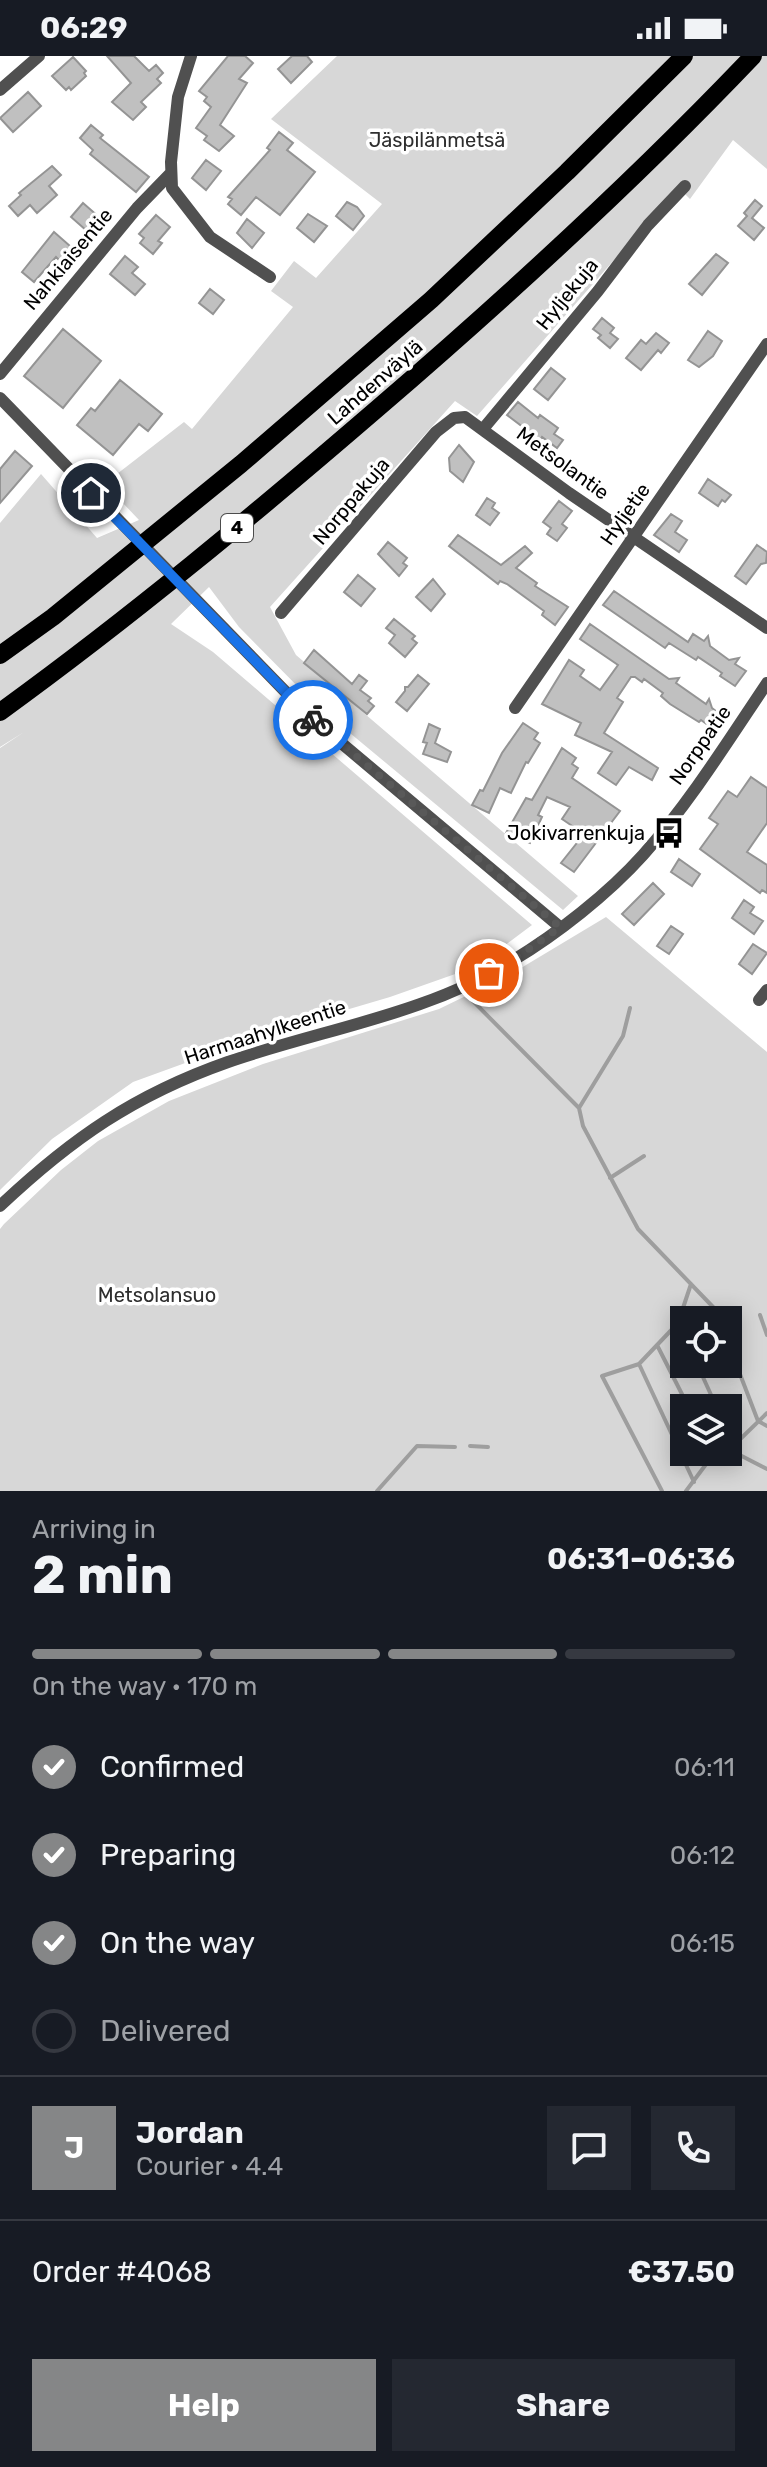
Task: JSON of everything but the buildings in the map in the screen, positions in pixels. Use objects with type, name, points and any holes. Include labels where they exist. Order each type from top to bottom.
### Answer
[{"type":"highway","name":"Lahdenväylä","points":[[0,655],[53,617],[241,464],[431,300],[684,56]]},
{"type":"highway","name":"Lahdenväylä","points":[[0,712],[82,653],[272,500],[464,333],[748,61],[761,56]]},
{"type":"street","points":[[0,90],[39,56]]},
{"type":"street","points":[[191,56],[178,97],[170,174],[172,188],[210,237],[270,277]]},
{"type":"street","name":"Nahkiaisentie","points":[[0,374],[137,208],[170,174]]},
{"type":"street","name":"Hyljekuja","points":[[483,429],[598,291],[648,225],[685,186]]},
{"type":"street","name":"Hyljetie","points":[[515,708],[767,344]]},
{"type":"street","points":[[0,398],[308,715],[560,927]]},
{"type":"street","name":"Metsolantie","points":[[454,418],[465,417],[483,429],[767,628]]},
{"type":"street","name":"Norppakuja","points":[[281,613],[436,432],[454,418]]},
{"type":"street","name":"Norppatie","points":[[560,927],[598,898],[642,856],[691,794],[767,683]]},
{"type":"street","name":"Harmaahylkeentie","points":[[0,1206],[41,1167],[91,1128],[175,1082],[423,1003],[512,961],[560,927]]},
{"type":"green space","name":"Jäspilänmetsä","points":[[337,56],[767,56],[767,169],[733,140],[690,199],[678,187],[477,416],[455,401],[270,607],[296,655],[578,896],[563,910],[315,704],[239,627],[209,587],[171,624],[213,652],[532,925],[496,952],[458,973],[390,997],[268,1033],[133,1082],[52,1139],[0,1190],[0,748],[24,732],[0,747],[0,523],[41,474],[97,538],[139,520],[103,482],[184,422],[192,429],[293,307],[271,291],[294,261],[316,278],[382,204],[271,119]]},
{"type":"green space","name":"Metsolansuo","points":[[606,917],[767,1052],[767,1491],[0,1491],[0,1229],[4,1224],[61,1170],[98,1141],[169,1101],[263,1064],[439,1009],[511,974]]},
{"type":"waterway","points":[[467,995],[579,1108],[583,1126],[638,1229],[712,1306]]},
{"type":"waterway","points":[[579,1108],[623,1036],[630,1008]]},
{"type":"waterway","points":[[610,1178],[644,1156]]},
{"type":"waterway","points":[[662,1491],[602,1376],[639,1364],[678,1323],[691,1284]]},
{"type":"waterway","points":[[760,1315],[767,1335]]},
{"type":"waterway","points":[[657,1345],[682,1394]]},
{"type":"waterway","points":[[639,1364],[694,1482]]},
{"type":"waterway","points":[[703,1378],[711,1394]]},
{"type":"waterway","points":[[741,1378],[758,1421],[767,1426]]},
{"type":"waterway","points":[[742,1437],[767,1413]]},
{"type":"waterway","points":[[377,1491],[417,1446],[455,1447]]},
{"type":"waterway","points":[[470,1446],[488,1447]]},
{"type":"waterway","points":[[742,1456],[767,1469]]},
{"type":"waterway","points":[[686,1491],[705,1466]]},
{"type":"way so far","points":[[313,720],[560,927],[512,961],[489,973]]},
{"type":"place","name":"Jokivarrenkuja","points":[[669,833]]},
{"type":"route","points":[[91,493],[313,720]]}]
